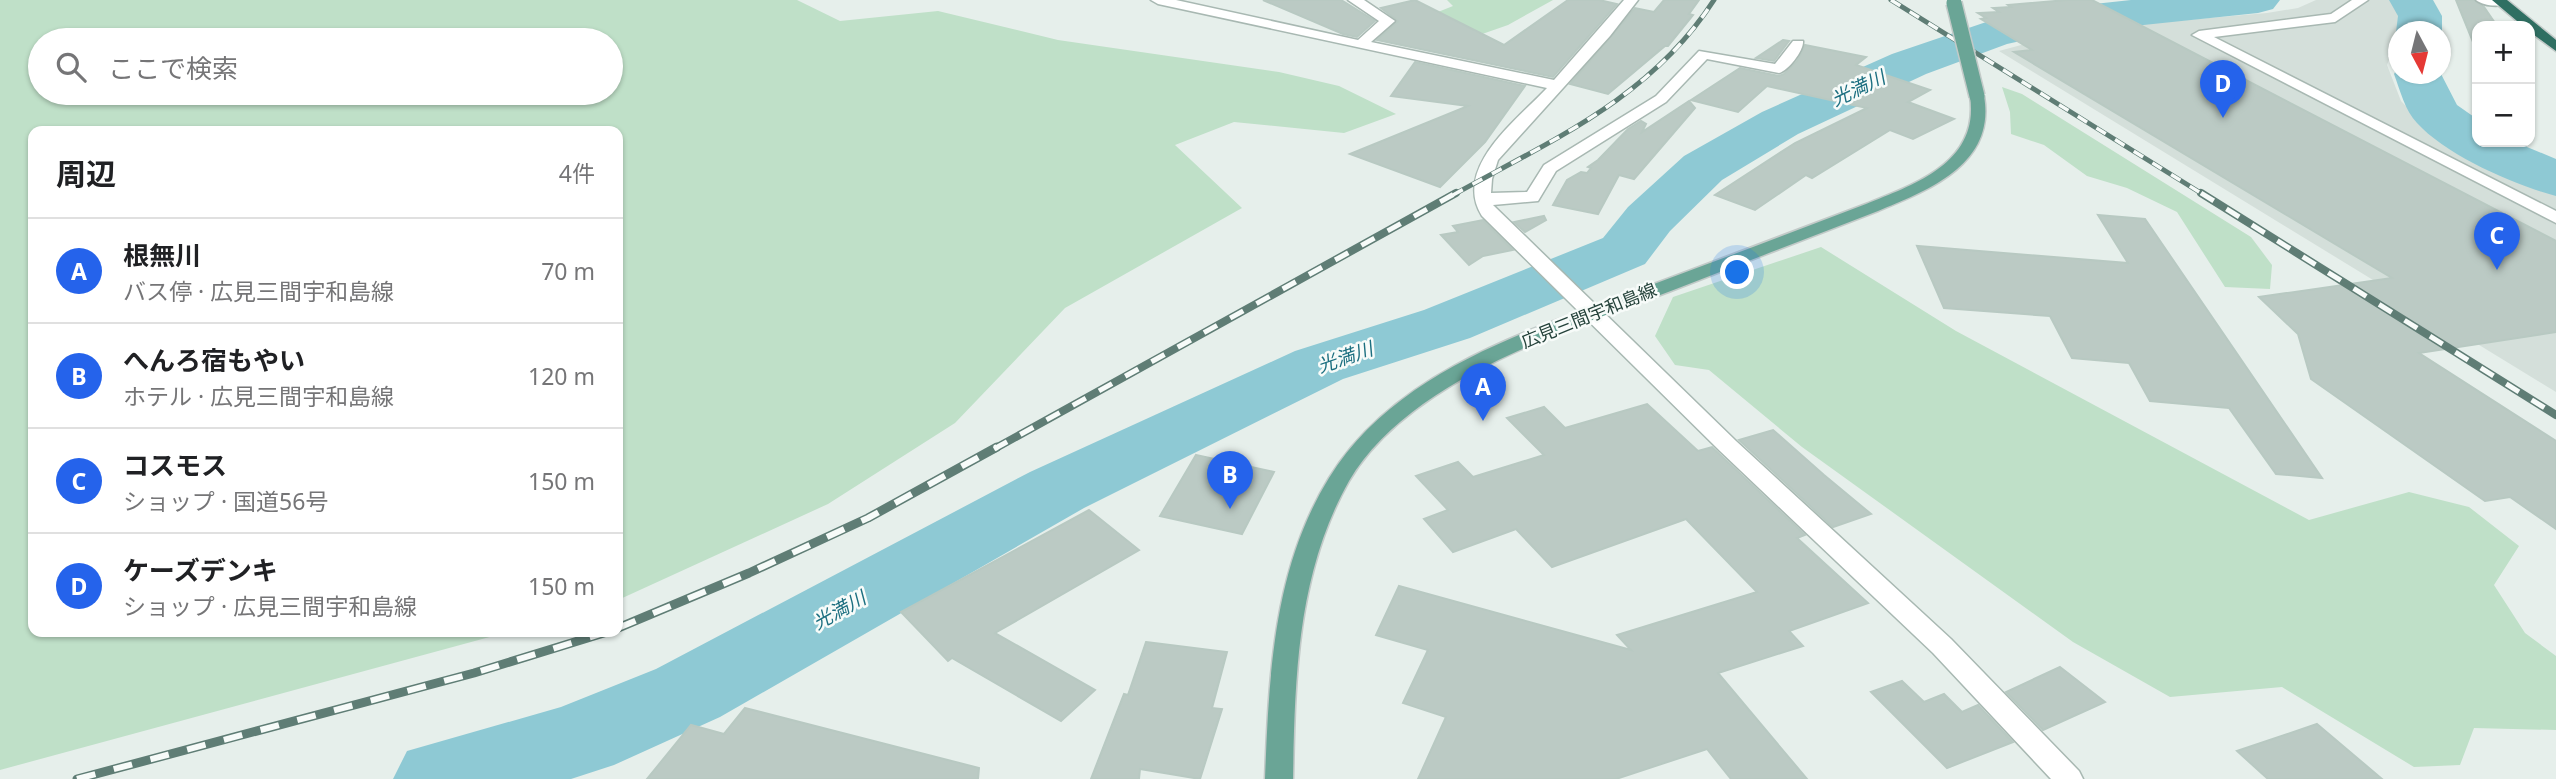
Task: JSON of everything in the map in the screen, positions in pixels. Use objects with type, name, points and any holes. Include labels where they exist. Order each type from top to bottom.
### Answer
[{"type":"highway","points":[[2500,1],[2556,47]]},
{"type":"main road","name":"広見三間宇和島線","points":[[1279,779],[1282,686],[1290,612],[1310,548],[1343,473],[1369,442],[1403,410],[1444,381],[1481,360],[1592,313],[1862,211],[1921,184],[1954,164],[1971,143],[1979,128],[1981,114],[1954,1]]},
{"type":"street","points":[[1158,0],[1361,44],[1416,59],[1557,85]]},
{"type":"street","points":[[1355,0],[1388,21],[1361,44]]},
{"type":"street","points":[[1631,0],[1605,33],[1491,158],[1482,179],[1481,198],[1488,212],[1728,446],[1942,646],[2069,779]]},
{"type":"street","points":[[2361,0],[2335,18],[2199,35],[2556,218]]},
{"type":"street","points":[[2483,0],[2500,1]]},
{"type":"street","points":[[1481,198],[1532,197],[1549,168],[1661,99],[1704,54],[1779,69],[1798,44]]},
{"type":"shaded area","points":[[2316,0],[2390,0],[2397,9],[2399,21],[2388,21],[2388,84],[2394,84],[2401,101],[2430,131],[2556,191],[2556,392],[1999,51],[2050,37],[2105,27],[2298,8]]},
{"type":"green space","points":[[0,0],[797,0],[840,21],[938,11],[1058,40],[1279,72],[1339,86],[1396,114],[1344,133],[1234,122],[1175,145],[1242,208],[1065,308],[955,423],[828,504],[623,598],[623,126],[28,126],[28,637],[490,637],[0,770]]},
{"type":"green space","points":[[1447,0],[1553,0],[1508,25],[1468,39],[1413,22],[1453,6]]},
{"type":"green space","points":[[2002,87],[2022,94],[2251,237],[2272,265],[2270,289],[2225,287],[2177,212],[2127,188],[2087,176],[2044,145],[2011,134],[2010,112]]},
{"type":"green space","points":[[1821,247],[1956,331],[2309,520],[2409,492],[2469,507],[2519,546],[2494,585],[2525,633],[2556,656],[2556,730],[2474,728],[2460,765],[2414,767],[2282,687],[2170,697],[2073,642],[1802,447],[1709,370],[1675,365],[1655,336],[1673,297]]},
{"type":"building","points":[[1263,0],[1341,0],[1375,21],[1357,37],[1343,34]]},
{"type":"building","points":[[1415,0],[1504,45],[1568,0],[1599,0],[1617,4],[1553,77],[1377,40],[1398,21],[1381,8]]},
{"type":"building","points":[[1664,0],[1699,0],[1689,14],[1693,15],[1668,46],[1608,94],[1570,84],[1635,8],[1654,12]]},
{"type":"building","points":[[2092,0],[2556,241],[2556,332],[2419,353],[2556,441],[2556,529],[2510,497],[2485,501],[2311,379],[2298,334],[2259,297],[2392,278],[2014,52],[2032,50],[1981,19],[1986,18],[1978,13],[1999,12],[1993,8],[2011,7],[2008,5]]},
{"type":"building","points":[[2456,0],[2474,0],[2484,7],[2494,21],[2472,21],[2472,40]]},
{"type":"building","points":[[1783,40],[1789,41],[1774,61],[1756,58]]},
{"type":"building","points":[[1805,45],[1866,57],[1856,65],[1930,90],[1908,102],[1954,119],[1913,139],[1890,130],[1812,178],[1806,175],[1755,210],[1715,195],[1795,143],[1867,108],[1767,86],[1738,112],[1691,100],[1740,68],[1779,76],[1784,74],[1797,61]]},
{"type":"building","points":[[1415,62],[1525,86],[1485,142],[1440,187],[1350,154],[1468,106],[1391,96]]},
{"type":"building","points":[[1689,101],[1695,108],[1634,179],[1619,175],[1598,214],[1553,205],[1567,180],[1581,172],[1587,173],[1591,168],[1588,167],[1628,129],[1641,121],[1646,124],[1642,132]]},
{"type":"building","points":[[2098,215],[2145,219],[2322,478],[2276,474],[2229,408],[2150,401],[2129,363],[2072,358],[2050,316],[1944,308],[1917,246],[2128,263]]},
{"type":"building","points":[[1544,216],[1546,220],[1525,232],[1514,222]]},
{"type":"building","points":[[1483,220],[1513,250],[1483,256],[1469,265],[1441,235],[1458,232],[1453,226]]},
{"type":"building","points":[[1647,404],[1698,451],[1712,447],[1805,535],[1797,538],[1868,603],[1789,631],[1803,646],[1718,673],[1807,779],[1731,779],[1707,749],[1616,779],[1418,779],[1446,717],[1403,703],[1428,650],[1376,635],[1399,586],[1631,650],[1617,635],[1757,592],[1686,519],[1552,567],[1516,529],[1453,552],[1424,519],[1448,510],[1416,476],[1458,462],[1473,477],[1544,455],[1507,418],[1544,407],[1565,428]]},
{"type":"building","points":[[1773,430],[1871,514],[1833,527],[1739,440]]},
{"type":"building","points":[[1196,455],[1274,472],[1242,534],[1160,516]]},
{"type":"building","points":[[1089,510],[1139,550],[995,633],[1095,690],[1061,721],[952,658],[948,661],[901,612]]},
{"type":"building","points":[[1146,642],[1227,652],[1212,708],[1222,709],[1200,779],[1140,769],[1139,779],[1091,779],[1124,694],[1128,695]]},
{"type":"building","points":[[2060,667],[2105,702],[2043,730],[2006,692]]},
{"type":"building","points":[[1902,681],[1924,702],[1944,694],[1962,712],[1978,705],[2013,742],[1947,768],[1871,692]]},
{"type":"building","points":[[745,708],[979,768],[978,779],[647,779],[691,725],[724,734]]},
{"type":"building","points":[[2317,724],[2382,779],[2268,779],[2237,751]]},
{"type":"waterway","name":"光満川","points":[[441,779],[581,739],[688,693],[1057,490],[1319,365],[1447,324],[1624,251],[1649,219],[1703,168],[1780,123],[1909,64],[1995,33],[2048,22],[2258,0]]},
{"type":"waterway","points":[[2411,0],[2420,16],[2420,21]]},
{"type":"waterway","points":[[2422,84],[2435,113],[2482,147],[2556,179]]},
{"type":"railway","points":[[1453,195],[1562,135],[1630,90],[1661,64],[1689,34],[1714,0]]},
{"type":"railway","points":[[1891,0],[2204,195]]},
{"type":"railway","points":[[994,449],[1456,193]]},
{"type":"railway","points":[[2201,193],[2556,415]]},
{"type":"railway","points":[[623,626],[749,573],[868,518],[997,447]]},
{"type":"railway","points":[[77,779],[474,673],[591,637]]},
{"type":"place","name":"ケーズデンキ","points":[[2223,118]]},
{"type":"place","name":"コスモス","points":[[2497,270]]},
{"type":"place","name":"根無川","points":[[1483,421]]},
{"type":"place","name":"へんろ宿もやい","points":[[1230,509]]}]
